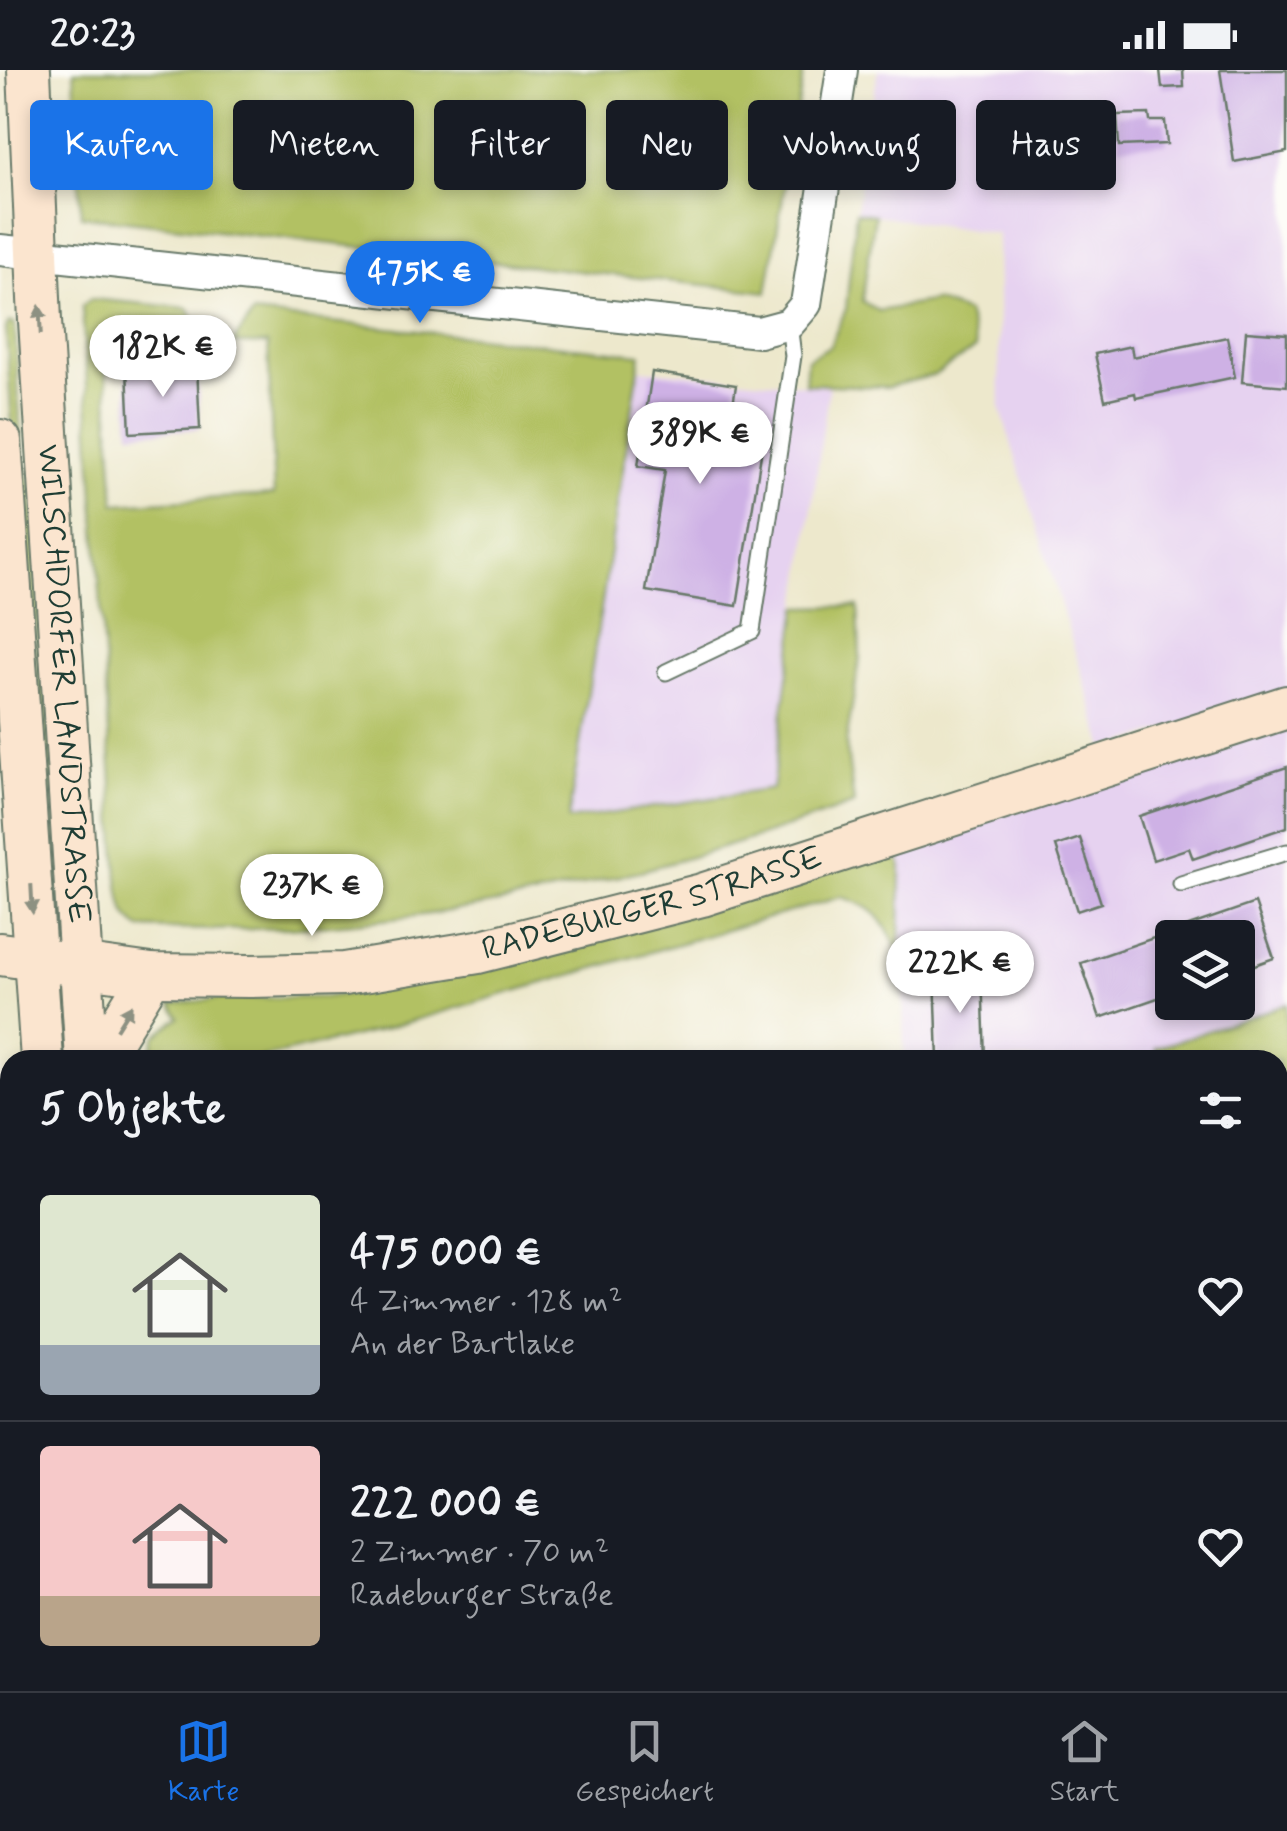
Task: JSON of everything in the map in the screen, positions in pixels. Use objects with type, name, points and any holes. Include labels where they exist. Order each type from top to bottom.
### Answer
[{"type":"main road","name":"WILSCHDORFER LANDSTRASSE","points":[[29,70],[18,252],[86,1050]]},
{"type":"main road","name":"WILSCHDORFER LANDSTRASSE","points":[[0,441],[18,957],[40,1050]]},
{"type":"main road","name":"RADEBURGER STRASSE","points":[[18,957],[150,975],[344,974],[517,943],[702,895],[1287,707]]},
{"type":"main road","points":[[105,1050],[150,975]]},
{"type":"street","points":[[18,252],[759,332],[797,314],[842,70]]},
{"type":"lane","points":[[666,672],[752,632],[797,314]]},
{"type":"lane","points":[[1181,884],[1287,852]]},
{"type":"shaded area","points":[[878,70],[1287,70],[1287,691],[1105,749],[1000,407],[997,234],[856,212],[859,190],[956,190],[956,100],[873,100]]},
{"type":"shaded area","points":[[640,369],[829,387],[772,789],[568,820]]},
{"type":"shaded area","points":[[1287,722],[1287,1004],[1255,1015],[1255,920],[1155,920],[1155,1020],[1239,1020],[1156,1050],[904,1050],[901,863],[893,850]]},
{"type":"green space","points":[[74,70],[804,70],[799,100],[748,100],[748,190],[784,190],[767,292],[81,216],[80,190],[213,190],[213,100],[75,100]]},
{"type":"green space","points":[[856,212],[875,215],[862,301],[879,311],[934,301],[967,313],[976,348],[934,375],[887,387],[805,384],[807,359],[830,346],[846,309]]},
{"type":"green space","points":[[91,299],[188,308],[198,327],[104,335],[115,504],[274,495],[268,344],[232,344],[253,314],[641,354],[568,820],[772,789],[798,607],[858,606],[860,657],[846,743],[854,804],[679,860],[503,902],[324,926],[233,930],[140,928],[125,912],[118,878],[82,306]]},
{"type":"green space","points":[[9,322],[15,324],[22,464],[32,488],[61,875],[52,874],[34,623],[20,562],[6,328]]},
{"type":"green space","points":[[893,850],[901,863],[900,954],[872,911],[841,897],[373,1032],[296,1050],[152,1050],[155,1036],[179,1017],[171,1004],[326,997],[431,981],[686,914]]},
{"type":"green space","points":[[1287,1004],[1287,1050],[1156,1050],[1239,1020],[1255,1020],[1255,1015]]},
{"type":"building","points":[[1160,70],[1183,70],[1184,87],[1162,88]]},
{"type":"building","points":[[1220,70],[1287,70],[1287,152],[1234,162]]},
{"type":"building","points":[[1149,114],[1150,121],[1165,121],[1167,144],[1119,146],[1117,115]]},
{"type":"building","points":[[1246,331],[1287,334],[1287,386],[1242,382]]},
{"type":"building","points":[[1227,337],[1235,377],[1136,398],[1135,393],[1105,400],[1095,354],[1131,346],[1133,357]]},
{"type":"building","points":[[197,366],[200,429],[130,433],[127,370]]},
{"type":"building","points":[[652,372],[736,385],[731,418],[766,423],[737,606],[646,591],[665,470],[638,466]]},
{"type":"building","points":[[1287,767],[1287,827],[1193,859],[1189,848],[1153,860],[1139,816]]},
{"type":"building","points":[[1080,838],[1101,903],[1077,911],[1056,846]]},
{"type":"building","points":[[1255,903],[1274,958],[1255,965],[1255,920],[1206,920]]},
{"type":"building","points":[[1155,937],[1155,999],[1100,1018],[1081,963]]},
{"type":"building","points":[[982,972],[985,1050],[938,1050],[935,974]]}]
